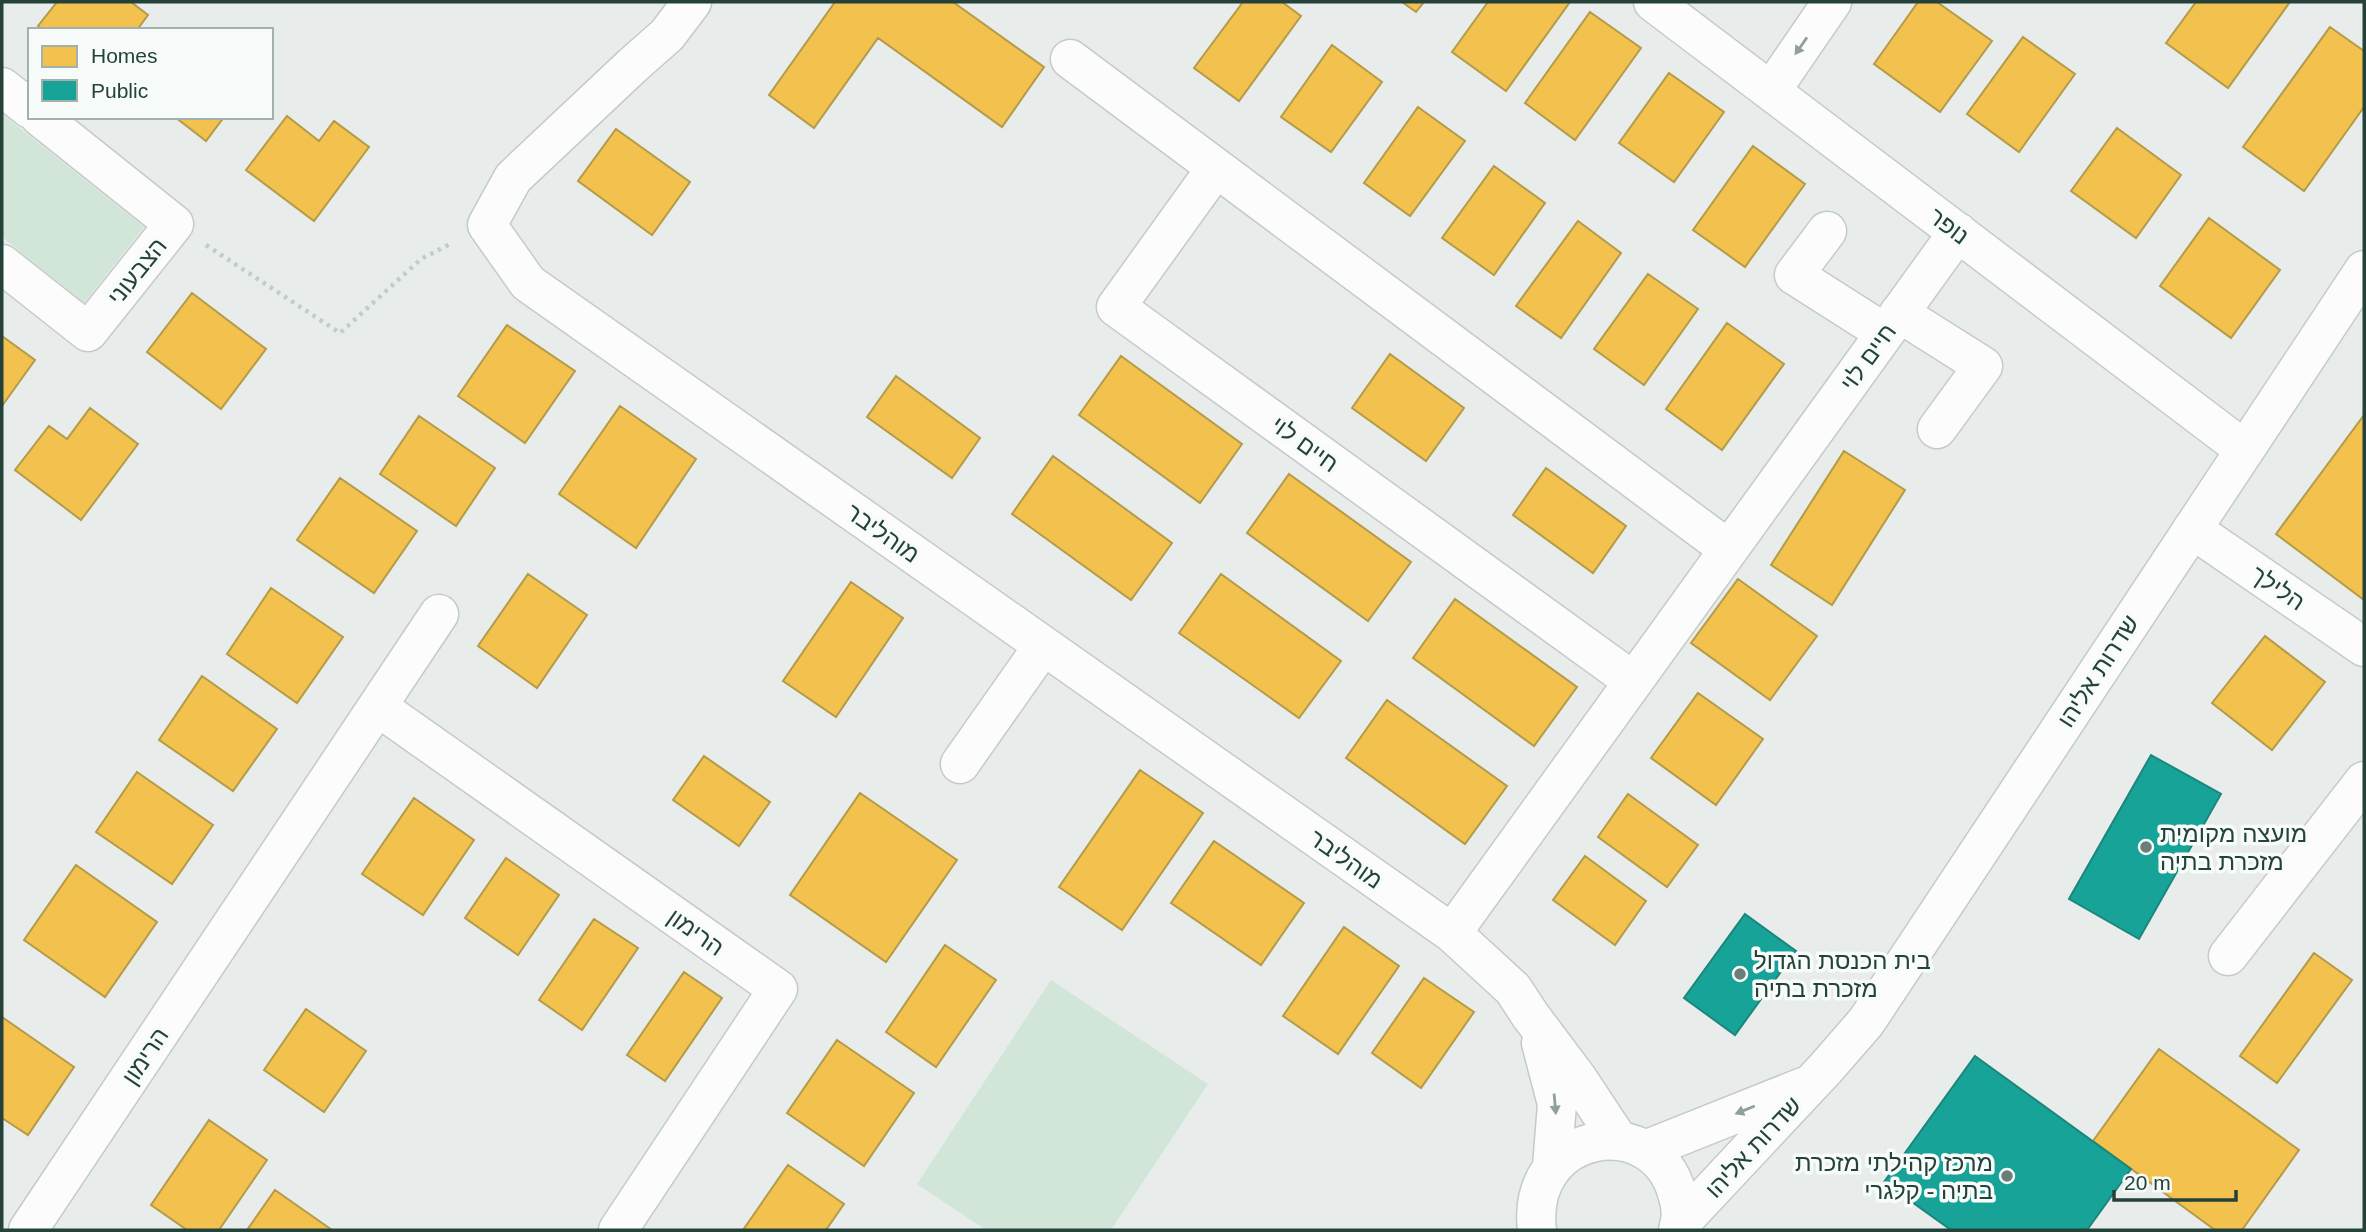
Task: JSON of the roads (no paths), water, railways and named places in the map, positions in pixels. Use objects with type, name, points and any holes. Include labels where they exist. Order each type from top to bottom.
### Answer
[{"type":"street","name":"מוהליבר","points":[[692,2],[667,35],[513,178],[487,225],[528,283],[1451,933],[1513,989],[1578,1079],[1632,1146],[1661,1164],[1674,1182],[1680,1203],[1678,1228]]},
{"type":"street","name":"נופר","points":[[1653,2],[2245,450]]},
{"type":"street","points":[[1771,91],[1832,2]]},
{"type":"street","points":[[1070,59],[1728,549]]},
{"type":"street","points":[[2,87],[28,107]]},
{"type":"street","name":"הצבעוני","points":[[2,264],[88,332],[174,224],[43,119]]},
{"type":"street","name":"חיים לוי","points":[[1216,168],[1116,307],[1633,681]]},
{"type":"street","points":[[1827,231],[1794,275],[1983,366],[1937,429]]},
{"type":"street","name":"חיים לוי","points":[[1451,933],[1958,232]]},
{"type":"street","name":"שדרות אליהו","points":[[1678,1228],[1866,1022],[2364,270]]},
{"type":"street","name":"הלילך","points":[[2192,529],[2364,647]]},
{"type":"street","name":"הרימון","points":[[28,1230],[439,614]]},
{"type":"street","points":[[960,764],[1043,646]]},
{"type":"street","name":"הרימון","points":[[378,707],[778,989],[618,1230]]},
{"type":"street","points":[[2228,957],[2364,781]]},
{"type":"street","name":"מוהליבר","points":[[1530,1015],[1543,1048],[1557,1104],[1552,1167]]},
{"type":"street","name":"שדרות אליהו","points":[[1552,1167],[1571,1150],[1593,1141],[1632,1146],[1802,1088],[1826,1068]]},
{"type":"street","points":[[1537,1230],[1535,1208],[1540,1186],[1552,1167]]},
{"type":"place","name":"מועצה מקומית מזכרת בתיה","points":[[2146,847]]},
{"type":"place","name":"בית הכנסת הגדול מזכרת בתיה","points":[[1740,974]]},
{"type":"place","name":"מרכז קהילתי מזכרת בתיה - קלגרי","points":[[2007,1176]]}]
